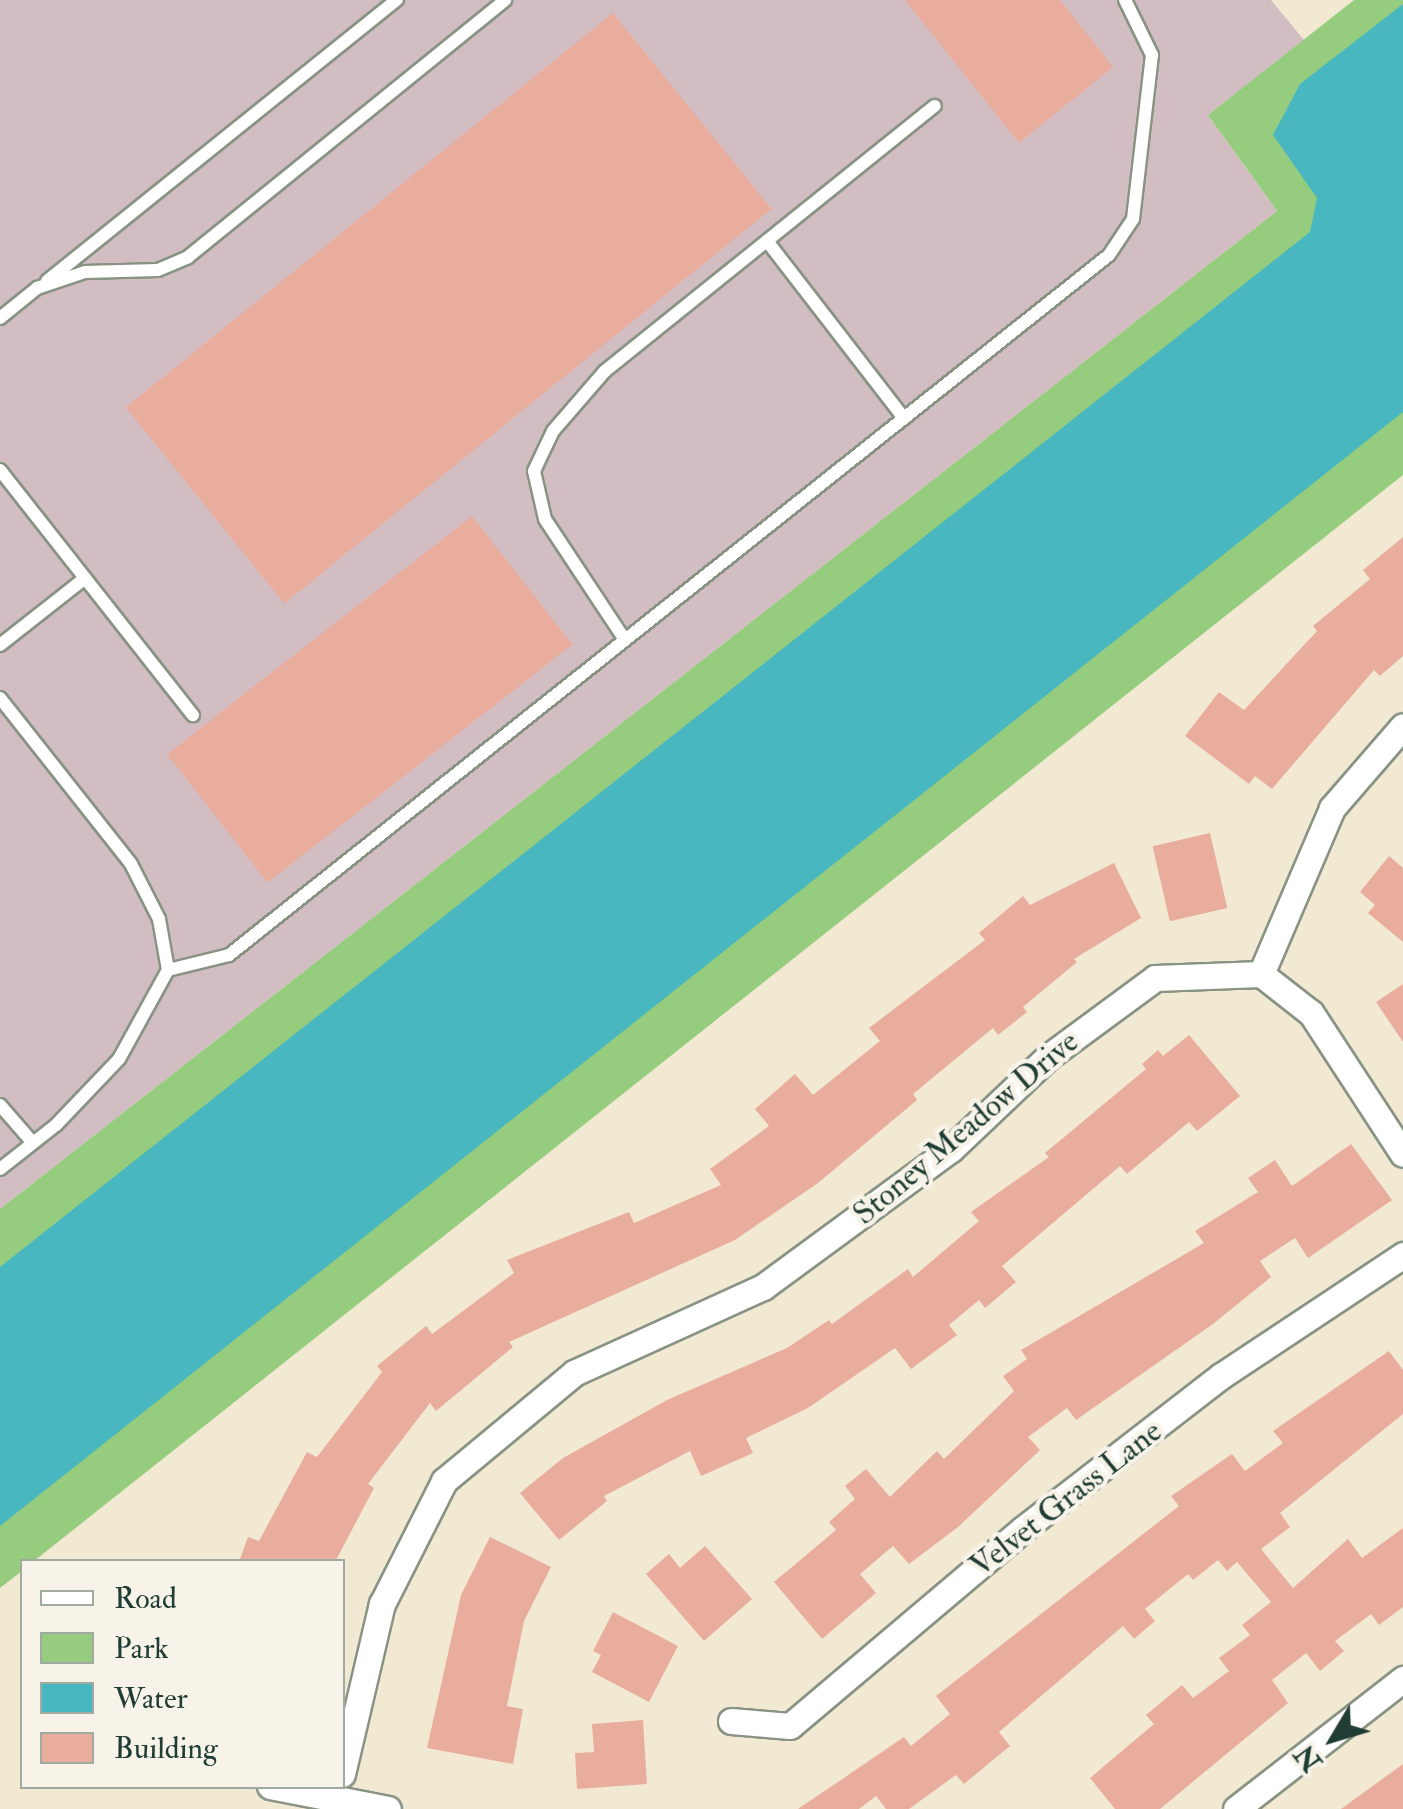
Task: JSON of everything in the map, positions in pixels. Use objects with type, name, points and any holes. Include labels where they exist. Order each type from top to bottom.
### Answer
[{"type":"street","points":[[1403,726],[1332,808],[1260,974],[1312,1013],[1403,1154]]},
{"type":"street","name":"Stoney Meadow Drive","points":[[345,1764],[382,1604],[444,1481],[574,1373],[764,1287],[950,1148],[1048,1057],[1155,978],[1260,974]]},
{"type":"street","name":"Velvet Grass Lane","points":[[731,1721],[790,1726],[1023,1529],[1221,1376],[1403,1254]]},
{"type":"street","points":[[1236,1809],[1403,1679]]},
{"type":"street","points":[[345,1788],[388,1809]]},
{"type":"lane","points":[[0,318],[396,0]]},
{"type":"lane","points":[[37,288],[85,272],[158,270],[188,257],[505,0]]},
{"type":"lane","points":[[168,970],[229,955],[1109,255],[1132,219],[1152,54],[1124,0]]},
{"type":"lane","points":[[626,640],[545,518],[534,471],[552,432],[605,371],[935,106]]},
{"type":"lane","points":[[767,241],[904,418]]},
{"type":"lane","points":[[0,470],[193,715]]},
{"type":"lane","points":[[0,644],[85,578]]},
{"type":"lane","points":[[0,698],[131,864],[159,920],[168,970],[120,1059],[33,1144],[0,1170]]},
{"type":"lane","points":[[0,1105],[33,1144]]},
{"type":"shaded area","points":[[0,0],[1271,0],[1304,40],[1208,115],[1277,211],[0,1209]]},
{"type":"green space","points":[[1354,0],[1403,0],[1403,475],[37,1559],[20,1559],[20,1573],[0,1588],[0,1209],[1277,211],[1208,115]]},
{"type":"water","points":[[1403,4],[1403,412],[0,1526],[0,1267],[1310,232],[1317,198],[1273,135],[1300,84]]},
{"type":"building","points":[[905,0],[1060,0],[1113,67],[1019,143]]},
{"type":"building","points":[[613,13],[772,209],[284,603],[126,408]]},
{"type":"building","points":[[472,516],[572,644],[267,883],[167,754]]},
{"type":"building","points":[[1403,537],[1403,656],[1380,676],[1374,670],[1272,789],[1255,776],[1249,784],[1185,736],[1219,692],[1244,710],[1317,631],[1313,626],[1370,579],[1363,570]]},
{"type":"building","points":[[1210,833],[1227,908],[1170,921],[1153,846]]},
{"type":"building","points":[[1389,856],[1403,868],[1403,942],[1368,913],[1375,905],[1360,892]]},
{"type":"building","points":[[1114,863],[1141,918],[1074,959],[1077,962],[1023,1007],[1027,1012],[998,1035],[993,1028],[913,1094],[917,1100],[818,1183],[735,1240],[509,1342],[513,1347],[436,1411],[430,1403],[368,1484],[374,1488],[337,1559],[240,1559],[248,1537],[259,1541],[307,1452],[317,1457],[382,1372],[377,1366],[426,1326],[432,1334],[514,1273],[507,1260],[629,1212],[634,1223],[721,1185],[710,1169],[769,1126],[755,1109],[795,1074],[813,1095],[880,1041],[869,1028],[985,940],[979,933],[1023,896],[1030,905]]},
{"type":"building","points":[[1403,984],[1403,1042],[1376,1002]]},
{"type":"building","points":[[1189,1035],[1240,1096],[1197,1131],[1189,1122],[1127,1174],[1120,1166],[1002,1266],[1016,1282],[985,1308],[979,1300],[949,1325],[957,1335],[911,1369],[895,1348],[808,1408],[746,1438],[753,1453],[701,1476],[690,1451],[604,1496],[607,1501],[559,1540],[520,1493],[563,1458],[667,1400],[787,1348],[829,1320],[832,1324],[908,1269],[913,1277],[979,1221],[971,1212],[1049,1157],[1045,1153],[1146,1069],[1142,1064],[1158,1050],[1163,1056]]},
{"type":"building","points":[[1351,1144],[1392,1200],[1308,1258],[1295,1238],[1260,1261],[1271,1277],[1213,1324],[1076,1420],[1067,1408],[1028,1437],[1040,1450],[958,1527],[909,1564],[893,1546],[860,1574],[876,1593],[822,1639],[774,1582],[836,1530],[829,1522],[855,1499],[845,1486],[866,1469],[890,1497],[937,1451],[944,1459],[1014,1391],[1003,1376],[1027,1359],[1021,1350],[1204,1243],[1195,1231],[1258,1192],[1248,1178],[1275,1160],[1292,1186]]},
{"type":"building","points":[[1389,1351],[1403,1370],[1403,1414],[1280,1513],[1290,1527],[1261,1549],[1293,1588],[1348,1539],[1362,1558],[1403,1528],[1403,1607],[1379,1625],[1371,1614],[1335,1641],[1344,1651],[1320,1671],[1306,1653],[1272,1680],[1288,1703],[1160,1809],[1115,1809],[1090,1778],[1154,1724],[1146,1715],[1182,1685],[1193,1698],[1229,1671],[1219,1658],[1250,1635],[1242,1625],[1271,1602],[1237,1562],[1227,1571],[1218,1560],[1193,1580],[1188,1574],[1145,1609],[1155,1621],[1134,1639],[1123,1626],[999,1732],[1010,1746],[964,1784],[956,1775],[909,1809],[886,1809],[876,1796],[859,1809],[798,1809],[904,1737],[911,1746],[950,1714],[936,1696],[1179,1506],[1171,1496],[1232,1454],[1245,1471],[1283,1443],[1273,1431]]},
{"type":"building","points":[[490,1537],[551,1567],[524,1621],[507,1706],[523,1709],[513,1764],[427,1748],[461,1595]]},
{"type":"building","points":[[705,1546],[752,1599],[704,1641],[646,1574],[669,1554],[680,1568]]},
{"type":"building","points":[[613,1612],[678,1646],[649,1702],[592,1672],[601,1655],[593,1651]]},
{"type":"building","points":[[643,1720],[647,1784],[577,1789],[575,1753],[594,1752],[592,1724]]},
{"type":"building","points":[[1403,1764],[1403,1809],[1341,1809]]}]
